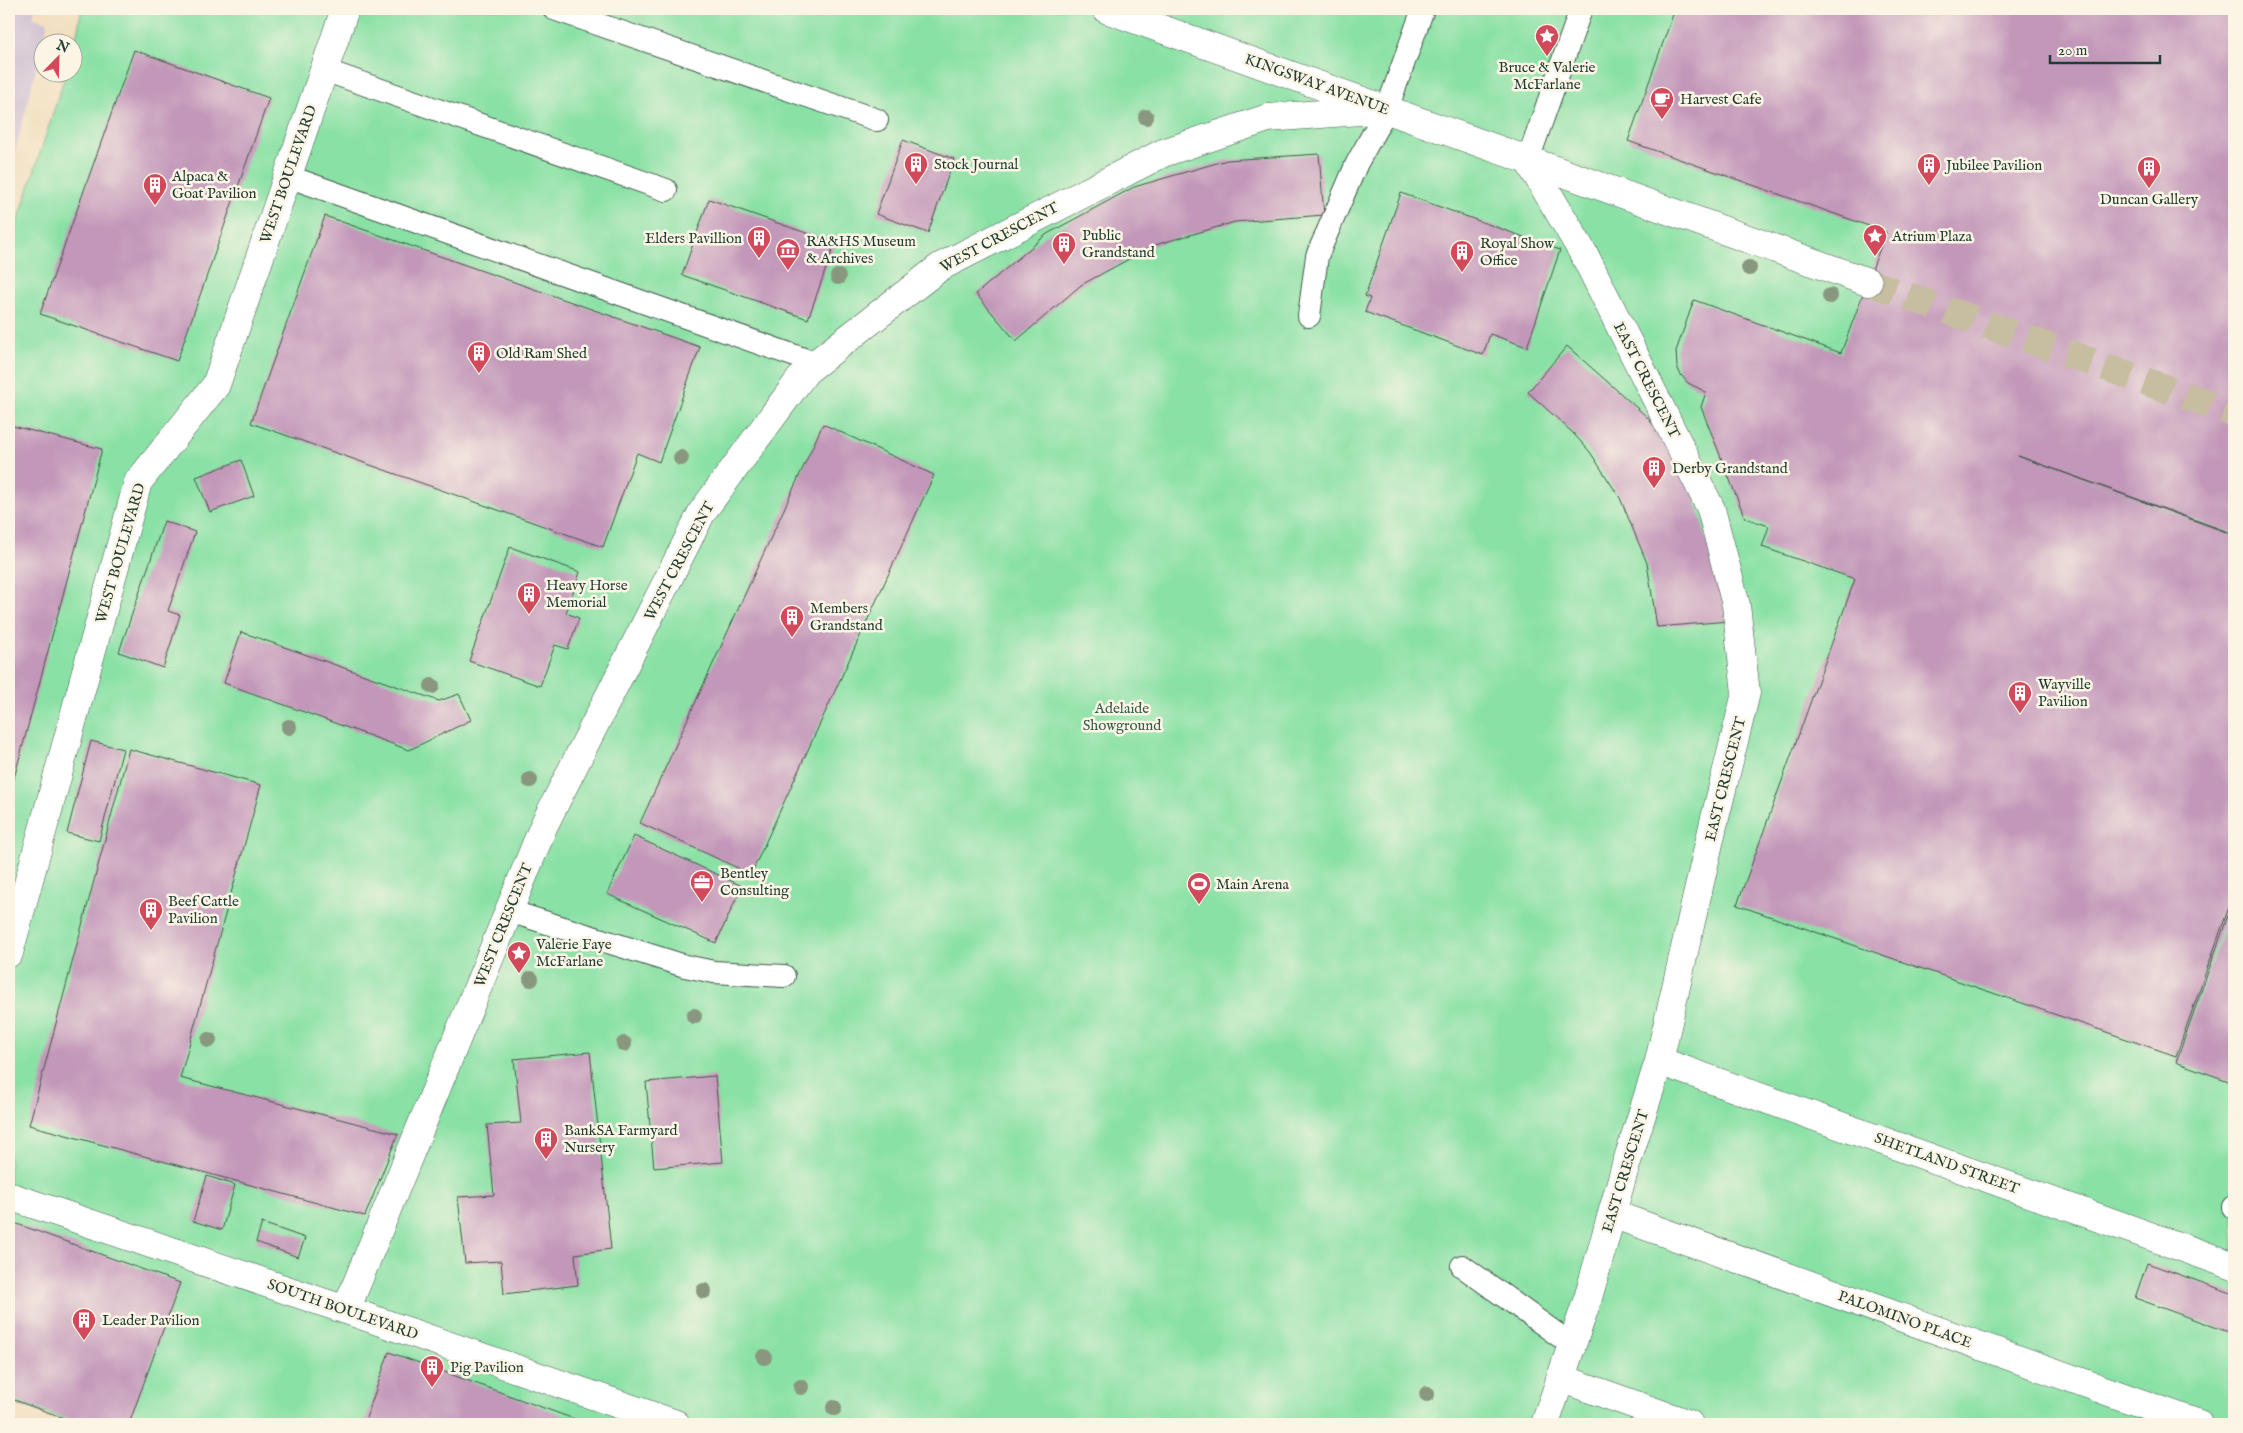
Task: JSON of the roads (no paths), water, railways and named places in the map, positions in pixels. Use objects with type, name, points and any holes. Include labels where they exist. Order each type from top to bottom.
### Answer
[{"type":"street","name":"WEST BOULEVARD","points":[[9,953],[138,482],[216,385],[345,9]]},
{"type":"street","name":"KINGSWAY AVENUE","points":[[1106,9],[1868,282]]},
{"type":"street","name":"WEST CRESCENT","points":[[346,1310],[544,825],[702,512],[806,371],[940,267],[1163,153],[1268,118],[1388,110]]},
{"type":"street","name":"EAST CRESCENT","points":[[1528,160],[1585,256],[1711,509],[1736,605],[1746,693],[1713,826],[1659,1061],[1588,1298],[1545,1424]]},
{"type":"street","name":"SHETLAND STREET","points":[[1659,1061],[2234,1266]]},
{"type":"street","name":"SOUTH BOULEVARD","points":[[9,1196],[676,1424]]},
{"type":"street","name":"PALOMINO PLACE","points":[[1612,1214],[2199,1424]]},
{"type":"street","points":[[1560,1378],[1689,1424]]},
{"type":"lane","points":[[554,9],[877,120]]},
{"type":"lane","points":[[1309,316],[1317,256],[1357,163],[1388,110],[1423,9]]},
{"type":"lane","points":[[1528,160],[1581,9]]},
{"type":"lane","points":[[324,70],[666,190]]},
{"type":"lane","points":[[287,176],[816,364]]},
{"type":"lane","points":[[509,911],[684,966],[714,972],[784,976]]},
{"type":"lane","points":[[1462,1266],[1572,1345]]},
{"type":"tunnel","points":[[1868,282],[2234,413]]},
{"type":"place","name":"Bruce & Valerie McFarlane","points":[[1547,57]]},
{"type":"place","name":"Harvest Cafe","points":[[1662,120]]},
{"type":"place","name":"Stock Journal","points":[[916,185]]},
{"type":"place","name":"Jubilee Pavilion","points":[[1929,186]]},
{"type":"place","name":"Duncan Gallery","points":[[2149,189]]},
{"type":"place","name":"Alpaca & Goat Pavilion","points":[[155,206]]},
{"type":"place","name":"Atrium Plaza","points":[[1875,257]]},
{"type":"place","name":"Elders Pavillion","points":[[759,259]]},
{"type":"place","name":"Public Grandstand","points":[[1064,265]]},
{"type":"place","name":"RA&HS Museum & Archives","points":[[788,271]]},
{"type":"place","name":"Royal Show Office","points":[[1462,273]]},
{"type":"place","name":"Old Ram Shed","points":[[479,374]]},
{"type":"place","name":"Derby Grandstand","points":[[1654,489]]},
{"type":"place","name":"Heavy Horse Memorial","points":[[529,615]]},
{"type":"place","name":"Members Grandstand","points":[[792,638]]},
{"type":"place","name":"Wayville Pavilion","points":[[2020,714]]},
{"type":"place","name":"Bentley Consulting","points":[[702,903]]},
{"type":"place","name":"Main Arena","points":[[1199,905]]},
{"type":"place","name":"Beef Cattle Pavilion","points":[[151,931]]},
{"type":"place","name":"Valerie Faye McFarlane","points":[[519,974]]},
{"type":"place","name":"BankSA Farmyard Nursery","points":[[546,1160]]},
{"type":"place","name":"Leader Pavilion","points":[[84,1341]]},
{"type":"place","name":"Pig Pavilion","points":[[432,1388]]},
{"type":"park label","name":"Adelaide Showground","points":[[1122,716]]}]
